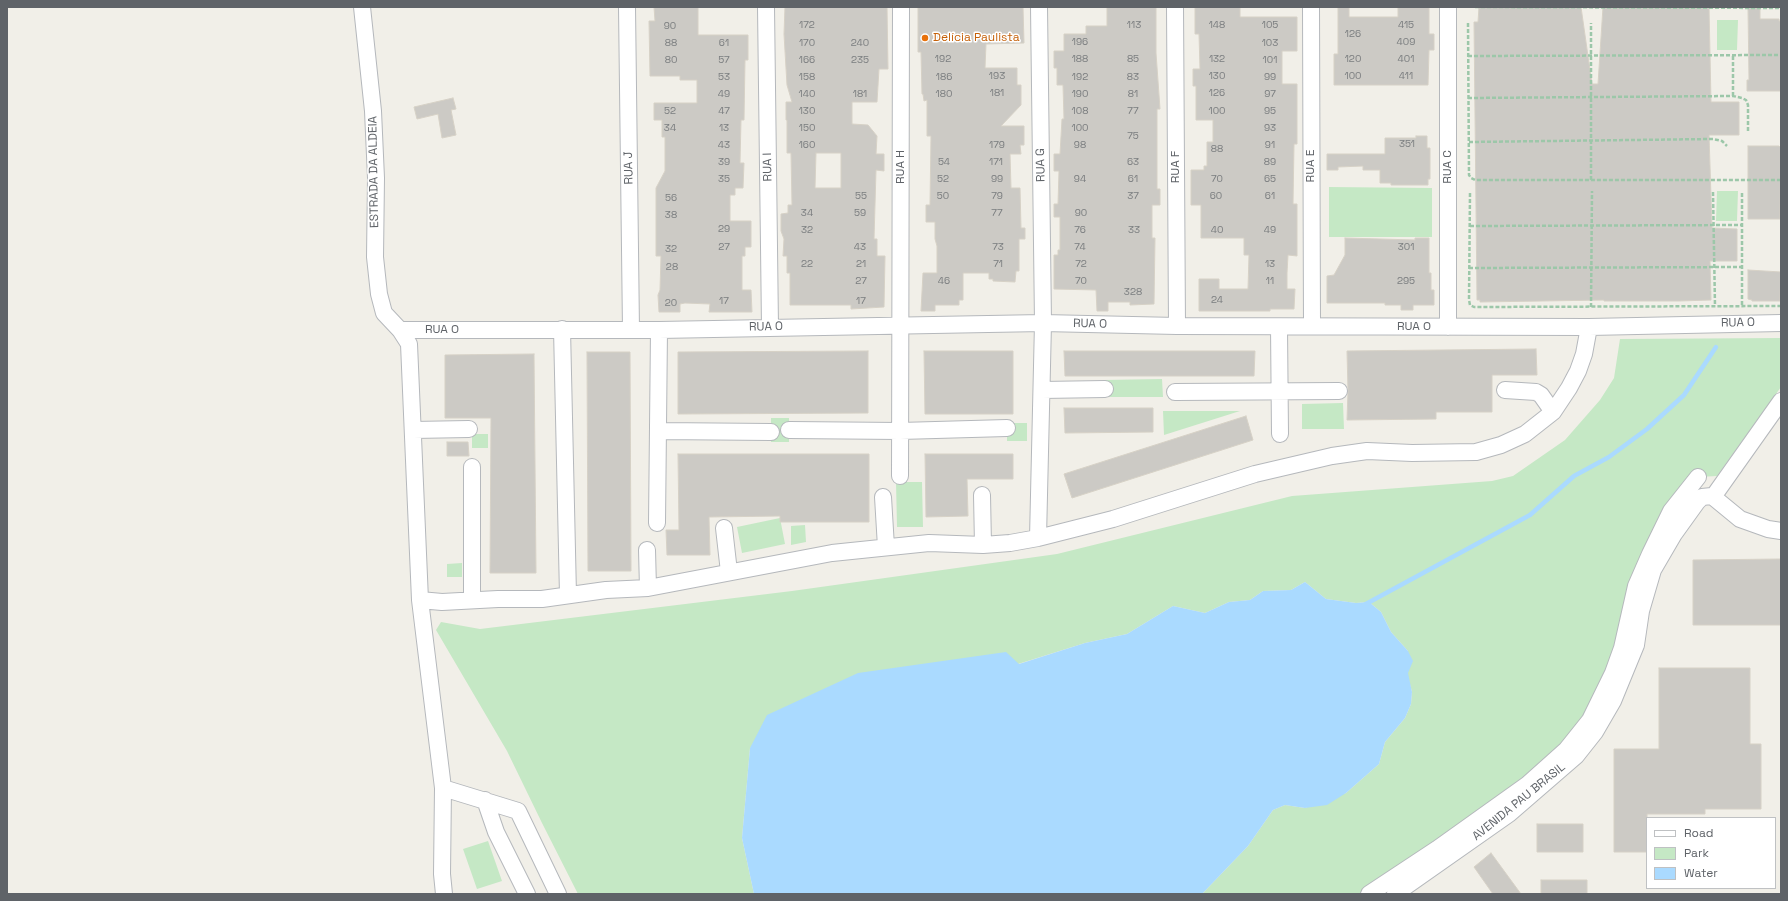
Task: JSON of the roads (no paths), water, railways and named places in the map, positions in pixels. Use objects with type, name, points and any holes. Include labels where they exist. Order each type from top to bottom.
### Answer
[{"type":"street","name":"ESTRADA DA ALDEIA","points":[[362,7],[373,111],[376,178],[375,257],[377,279],[384,313],[400,330],[409,344],[420,600],[443,788],[442,874],[444,894]]},
{"type":"street","name":"RUA J","points":[[627,7],[631,330]]},
{"type":"street","name":"RUA I","points":[[766,7],[770,327]]},
{"type":"street","name":"RUA H","points":[[900,476],[901,7]]},
{"type":"street","name":"RUA G","points":[[1038,538],[1043,323],[1039,7]]},
{"type":"street","name":"RUA F","points":[[1175,7],[1178,326]]},
{"type":"street","name":"RUA E","points":[[1311,7],[1312,326]]},
{"type":"street","name":"RUA C","points":[[1448,7],[1448,327]]},
{"type":"street","name":"RUA O","points":[[400,330],[659,330],[1043,323],[1178,326],[1590,327],[1781,322]]},
{"type":"street","points":[[1279,326],[1280,434]]},
{"type":"street","points":[[420,600],[442,602],[542,599],[568,594],[648,588],[832,553],[929,543],[983,545],[1038,538],[1112,519],[1254,474],[1326,457],[1367,451],[1412,453],[1476,452],[1501,445],[1525,434],[1552,412],[1569,388],[1578,371],[1584,354],[1590,327]]},
{"type":"street","points":[[562,329],[568,594]]},
{"type":"street","points":[[657,522],[659,330]]},
{"type":"street","points":[[1042,390],[1105,389]]},
{"type":"street","points":[[1505,390],[1536,392],[1541,395],[1552,412]]},
{"type":"street","points":[[1175,392],[1339,392]]},
{"type":"street","name":"AVENIDA PAU BRASIL","points":[[1395,894],[1509,814],[1576,756],[1586,744],[1613,702],[1636,645],[1641,611],[1653,570],[1687,515],[1697,502],[1710,496],[1781,401]]},
{"type":"street","points":[[789,430],[1007,428]]},
{"type":"street","points":[[413,430],[469,429]]},
{"type":"street","points":[[659,432],[771,432]]},
{"type":"street","points":[[472,467],[472,600]]},
{"type":"street","points":[[1369,894],[1437,849],[1528,784],[1566,750],[1590,720],[1613,673],[1622,648],[1636,586],[1650,554],[1671,511],[1698,477]]},
{"type":"street","points":[[982,495],[983,545]]},
{"type":"street","points":[[1710,496],[1740,519],[1768,529],[1781,531]]},
{"type":"street","points":[[883,497],[886,547]]},
{"type":"street","points":[[724,528],[728,572]]},
{"type":"street","points":[[647,550],[648,588]]},
{"type":"street","points":[[443,788],[518,811],[558,894]]},
{"type":"street","points":[[485,800],[496,832],[527,894]]},
{"type":"water","points":[[1305,582],[1326,599],[1356,603],[1369,602],[1381,612],[1391,632],[1408,651],[1413,661],[1408,673],[1412,692],[1411,704],[1405,718],[1385,742],[1379,764],[1346,793],[1327,805],[1305,808],[1285,805],[1273,810],[1248,846],[1202,894],[754,894],[742,838],[750,748],[767,715],[858,673],[1006,652],[1019,664],[1085,643],[1127,634],[1173,606],[1205,613],[1229,602],[1250,600],[1263,591],[1291,590]]},
{"type":"waterway","points":[[1364,605],[1530,515],[1574,476],[1609,457],[1647,429],[1684,395],[1716,347]]},
{"type":"place","name":"Delícia Paulista","points":[[925,38]]}]
